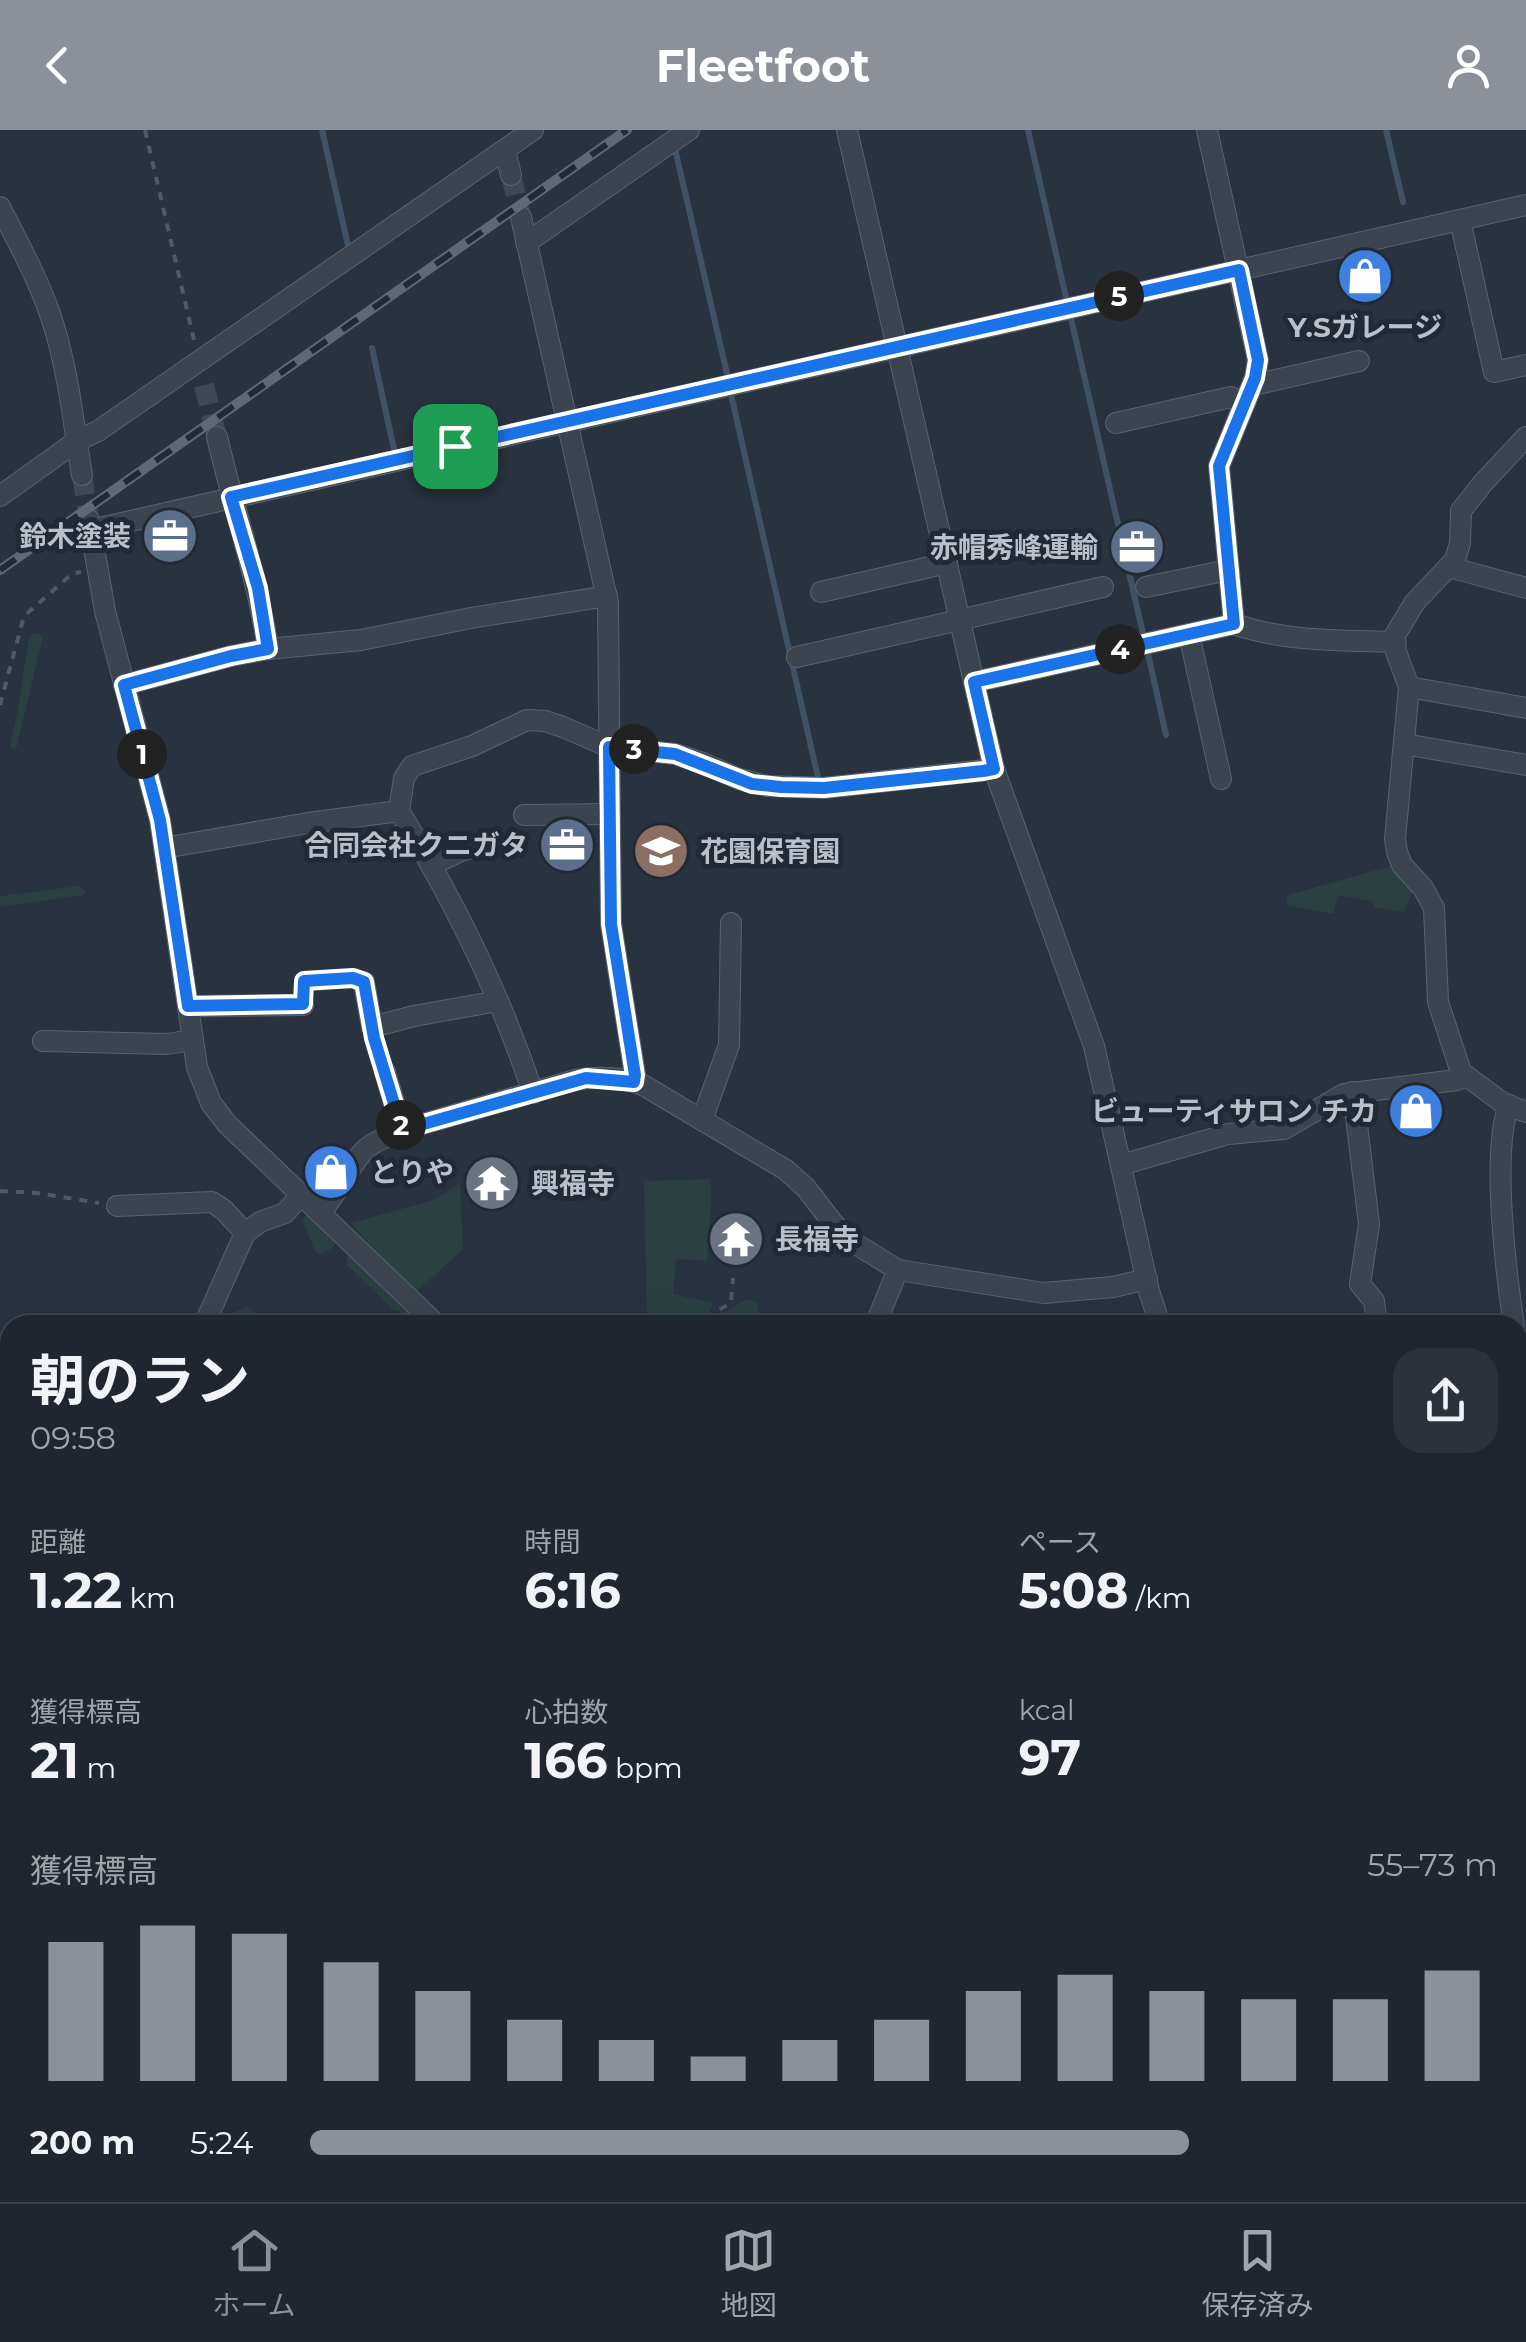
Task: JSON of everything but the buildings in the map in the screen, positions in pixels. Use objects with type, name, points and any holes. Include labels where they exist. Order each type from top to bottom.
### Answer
[{"type":"street","points":[[0,496],[533,130]]},
{"type":"street","points":[[526,243],[689,130]]},
{"type":"street","points":[[847,130],[994,769],[1094,1046],[1157,1315]]},
{"type":"street","points":[[1207,130],[1258,360],[1254,382],[1219,466],[1234,624]]},
{"type":"street","points":[[505,150],[511,175]]},
{"type":"street","points":[[427,1315],[218,1114],[200,1080],[155,802],[124,685],[90,525],[231,497],[1526,205]]},
{"type":"street","points":[[0,207],[50,313],[62,356],[82,475]]},
{"type":"street","points":[[520,218],[607,596],[611,924],[634,1082]]},
{"type":"street","points":[[1460,220],[1494,372],[1526,364]]},
{"type":"street","points":[[1254,382],[1359,361]]},
{"type":"street","points":[[198,362],[204,385]]},
{"type":"street","points":[[1116,423],[1231,397],[1244,403]]},
{"type":"street","points":[[1514,1315],[1516,1262],[1502,1191],[1503,1121],[1517,1108],[1461,1072],[1438,1002],[1434,908],[1397,852],[1409,687],[1395,642],[1408,612],[1458,552],[1461,510],[1526,437]]},
{"type":"street","points":[[217,438],[258,588],[268,649]]},
{"type":"street","points":[[820,592],[947,564]]},
{"type":"street","points":[[1449,567],[1526,588]]},
{"type":"street","points":[[1146,587],[1228,570]]},
{"type":"street","points":[[797,657],[1102,587]]},
{"type":"street","points":[[124,685],[268,649],[361,640],[607,596]]},
{"type":"street","points":[[974,682],[1234,624],[1262,634],[1302,639],[1395,642]]},
{"type":"street","points":[[1189,634],[1221,779]]},
{"type":"street","points":[[1409,687],[1526,708]]},
{"type":"street","points":[[533,1092],[468,933],[399,812],[404,778],[412,766],[472,746],[527,720],[545,721],[609,747],[675,754],[752,784],[824,788],[994,769]]},
{"type":"street","points":[[1404,744],[1526,766]]},
{"type":"street","points":[[164,848],[399,812]]},
{"type":"street","points":[[524,815],[610,814]]},
{"type":"street","points":[[432,865],[478,846]]},
{"type":"street","points":[[702,1120],[729,1044],[731,923]]},
{"type":"street","points":[[364,982],[372,1028],[498,1000]]},
{"type":"street","points":[[188,1006],[303,1004]]},
{"type":"street","points":[[43,1041],[168,1044],[193,1040]]},
{"type":"street","points":[[385,1072],[402,1130]]},
{"type":"street","points":[[1121,1165],[1228,1134],[1284,1130],[1344,1094],[1466,1076]]},
{"type":"street","points":[[320,1213],[334,1199],[365,1150],[375,1142],[402,1130],[586,1078],[634,1082],[702,1120],[796,1178],[851,1241],[898,1270],[1044,1293],[1114,1287],[1146,1279]]},
{"type":"street","points":[[1354,1092],[1369,1224],[1360,1284],[1374,1300],[1376,1315]]},
{"type":"street","points":[[208,1315],[245,1233],[285,1212],[301,1195]]},
{"type":"street","points":[[117,1206],[212,1202],[245,1233]]},
{"type":"street","points":[[879,1315],[898,1270]]},
{"type":"path","points":[[146,130],[198,362]]},
{"type":"path","points":[[0,705],[24,616],[73,573],[97,569]]},
{"type":"path","points":[[478,846],[524,834],[524,815]]},
{"type":"path","points":[[303,1004],[304,981],[353,978],[364,982]]},
{"type":"path","points":[[0,1191],[117,1206]]},
{"type":"path","points":[[720,1315],[719,1310],[731,1302],[733,1278]]},
{"type":"green space","points":[[37,633],[42,641],[15,749],[10,745],[29,639]]},
{"type":"green space","points":[[1395,865],[1414,888],[1404,912],[1376,908],[1371,901],[1338,895],[1333,914],[1286,905],[1288,895]]},
{"type":"green space","points":[[79,886],[86,891],[84,895],[0,907],[0,896]]},
{"type":"green space","points":[[711,1179],[707,1261],[676,1259],[673,1294],[713,1303],[709,1315],[647,1314],[644,1181]]},
{"type":"green space","points":[[460,1183],[463,1249],[416,1292],[351,1223],[434,1200]]},
{"type":"green space","points":[[306,1215],[335,1242],[321,1255],[315,1251],[303,1222]]},
{"type":"green space","points":[[346,1257],[354,1258],[414,1315],[394,1310],[347,1265]]},
{"type":"green space","points":[[749,1299],[757,1303],[759,1310],[746,1315],[723,1315]]},
{"type":"green space","points":[[247,1307],[256,1315],[229,1315]]},
{"type":"waterway","points":[[322,130],[349,250]]},
{"type":"waterway","points":[[1028,130],[1067,302]]},
{"type":"waterway","points":[[1386,130],[1403,202]]},
{"type":"waterway","points":[[675,149],[728,378]]},
{"type":"waterway","points":[[1070,314],[1144,638]]},
{"type":"waterway","points":[[372,348],[395,454]]},
{"type":"waterway","points":[[730,390],[819,782]]},
{"type":"waterway","points":[[1147,649],[1166,735]]},
{"type":"tunnel","points":[[511,175],[521,217]]},
{"type":"tunnel","points":[[204,385],[217,437]]},
{"type":"tunnel","points":[[82,475],[89,520]]},
{"type":"railway","points":[[0,570],[627,130]]},
{"type":"place","name":"Y.Sガレージ","points":[[1365,276]]},
{"type":"place","name":"鈴木塗装","points":[[170,536]]},
{"type":"place","name":"赤帽秀峰運輸","points":[[1137,547]]},
{"type":"place","name":"合同会社クニガタ","points":[[567,845]]},
{"type":"place","name":"花園保育園","points":[[661,851]]},
{"type":"place","name":"ビューティサロン チカ","points":[[1416,1111]]},
{"type":"place","name":"とりや","points":[[331,1172]]},
{"type":"place","name":"興福寺","points":[[492,1183]]},
{"type":"place","name":"長福寺","points":[[736,1239]]},
{"type":"route","points":[[1239,270],[1258,360],[1255,378],[1219,466],[1234,624],[974,682],[994,769],[824,788],[781,787],[752,784],[675,754],[609,747],[611,924],[634,1082],[586,1078],[402,1130],[374,1038],[364,982],[353,978],[304,981],[303,1004],[188,1006],[160,820],[124,685],[268,649],[258,588],[231,497],[455,446],[1239,270]]}]
